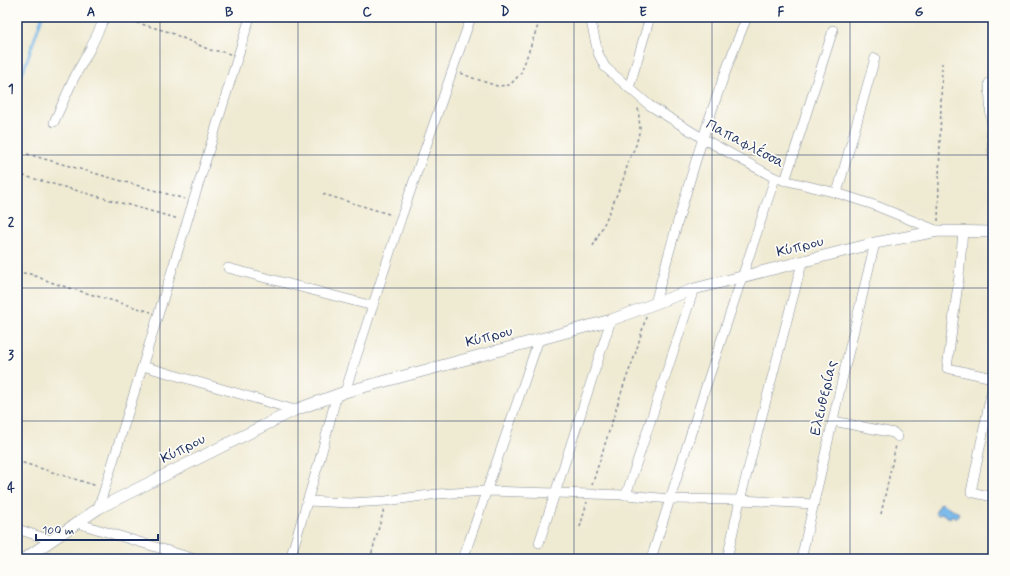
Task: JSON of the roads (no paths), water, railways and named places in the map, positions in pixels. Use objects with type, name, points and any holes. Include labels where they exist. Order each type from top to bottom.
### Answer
[{"type":"street","points":[[54,122],[74,78],[90,50],[105,17]]},
{"type":"street","points":[[97,510],[160,314],[192,201],[250,17]]},
{"type":"street","points":[[290,559],[341,393],[373,306],[401,218],[471,17]]},
{"type":"street","name":"Παπαφλέσσα","points":[[590,17],[598,53],[606,67],[649,105],[702,138],[775,178],[837,193],[874,204],[938,231]]},
{"type":"street","points":[[630,88],[650,17]]},
{"type":"street","points":[[652,304],[702,138],[730,57],[747,17]]},
{"type":"street","points":[[785,181],[833,30]]},
{"type":"street","points":[[837,193],[875,58]]},
{"type":"street","points":[[989,83],[993,158]]},
{"type":"street","points":[[651,559],[705,389],[775,178]]},
{"type":"street","name":"Κύπρου","points":[[24,559],[97,510],[294,410],[341,393],[611,320],[694,289],[802,263],[875,243],[938,231],[993,232]]},
{"type":"street","points":[[963,231],[959,276],[947,368],[993,378]]},
{"type":"street","name":"Ελευθερίας","points":[[801,559],[875,243]]},
{"type":"street","points":[[727,559],[740,500],[802,263]]},
{"type":"street","points":[[228,268],[373,306]]},
{"type":"street","points":[[626,495],[694,289]]},
{"type":"street","points":[[539,543],[611,320]]},
{"type":"street","points":[[463,559],[539,339]]},
{"type":"street","points":[[143,366],[294,410]]},
{"type":"street","points":[[993,384],[970,492],[993,497]]},
{"type":"street","points":[[833,420],[894,433],[898,437]]},
{"type":"street","points":[[307,501],[350,503],[386,501],[437,494],[487,491],[626,495],[671,499],[740,500],[814,504]]},
{"type":"street","points":[[78,523],[195,559]]},
{"type":"street","points":[[17,528],[51,540]]},
{"type":"water","points":[[941,503],[959,513],[956,518],[952,515],[950,518],[941,513],[939,515],[935,513]]},
{"type":"waterway","points":[[17,86],[42,17]]}]
